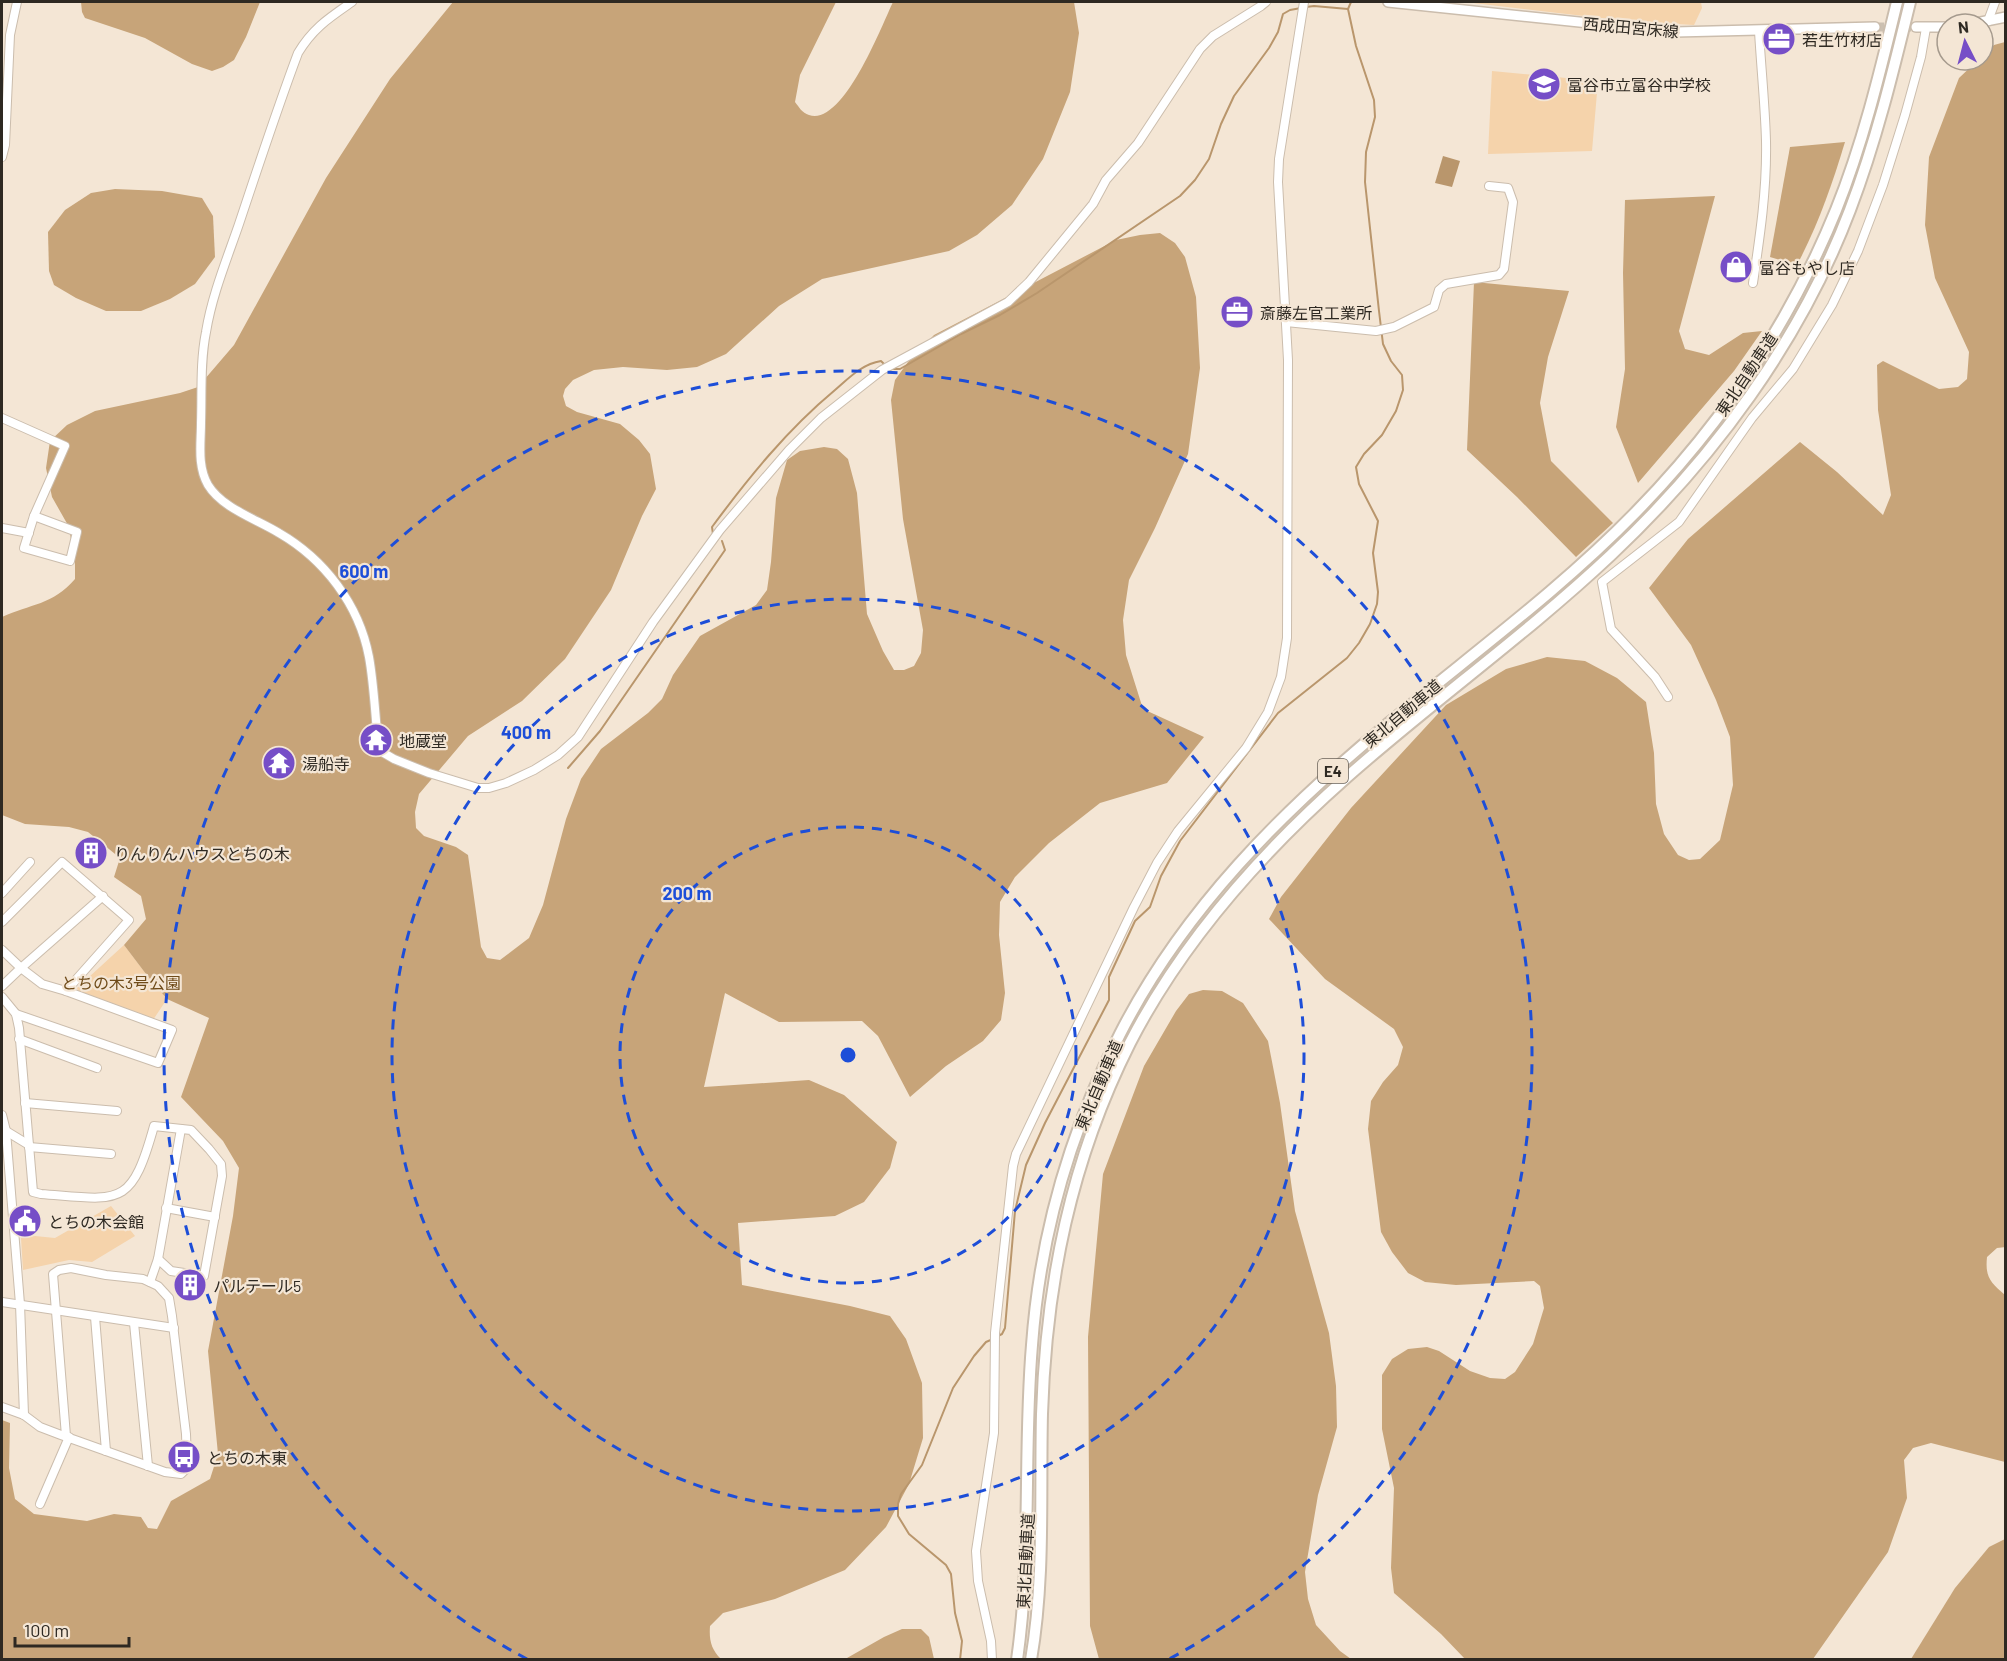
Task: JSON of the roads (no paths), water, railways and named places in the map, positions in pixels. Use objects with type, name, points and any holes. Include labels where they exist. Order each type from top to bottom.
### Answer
[{"type":"highway","name":"東北自動車道","points":[[1017,1659],[1026,1567],[1029,1403],[1038,1281],[1050,1221],[1068,1158],[1087,1104],[1129,1016],[1179,938],[1209,898],[1255,845],[1335,769],[1545,596],[1592,554],[1644,504],[1711,427],[1740,388],[1788,309],[1812,264],[1836,208],[1872,101],[1897,2]]},
{"type":"highway","name":"東北自動車道","points":[[1031,1659],[1039,1566],[1045,1346],[1052,1283],[1064,1224],[1081,1163],[1120,1063],[1142,1022],[1191,945],[1219,907],[1259,862],[1344,779],[1573,589],[1607,558],[1669,496],[1723,433],[1775,358],[1836,242],[1870,154],[1910,2]]},
{"type":"main road","name":"西成田宮床線","points":[[1388,2],[1675,32],[1875,27]]},
{"type":"main road","points":[[1921,27],[1935,27]]},
{"type":"street","points":[[2,157],[5,145],[10,35],[17,2]]},
{"type":"street","points":[[352,2],[317,27],[298,53],[233,240],[206,332],[203,354],[201,456],[203,473],[209,486],[220,499],[302,548],[335,580],[364,635],[369,654],[378,742],[382,752],[429,773],[478,788],[489,788],[534,770],[558,755],[578,737],[653,622],[720,530],[789,450],[821,418],[882,370],[988,315],[1008,302],[1029,282],[1093,204],[1106,180],[1138,143],[1200,49],[1213,36],[1266,2]]},
{"type":"street","points":[[992,1659],[976,1561],[977,1539],[994,1433],[994,1333],[1013,1166],[1019,1147],[1157,863],[1178,831],[1246,748],[1275,696],[1281,677],[1287,638],[1288,360],[1278,182],[1279,159],[1303,6]]},
{"type":"street","points":[[1668,697],[1654,677],[1611,629],[1602,582],[1677,520],[1752,418],[1793,369],[1832,305],[1858,251],[1883,185],[1920,57],[1921,27]]},
{"type":"street","points":[[1753,283],[1760,234],[1766,153],[1759,31]]},
{"type":"street","points":[[1286,322],[1376,331],[1434,307],[1439,290],[1446,284],[1499,275],[1504,269],[1513,202],[1508,188],[1490,186]]},
{"type":"street","points":[[2,418],[65,446],[34,516],[24,548],[70,561],[77,532],[34,516]]},
{"type":"street","points":[[2,528],[29,533]]},
{"type":"street","points":[[2,893],[30,862]]},
{"type":"street","points":[[2,922],[62,862],[129,920],[66,991]]},
{"type":"street","points":[[2,986],[103,896]]},
{"type":"street","points":[[2,950],[42,984],[172,1030],[158,1063],[15,1014]]},
{"type":"street","points":[[2,997],[15,1014],[19,1028],[33,1192],[80,1199],[108,1198],[120,1193],[136,1178],[154,1126],[191,1130],[220,1164],[222,1176],[204,1276],[171,1271],[158,1258]]},
{"type":"street","points":[[19,1039],[97,1068]]},
{"type":"street","points":[[25,1103],[117,1111]]},
{"type":"street","points":[[2,1115],[6,1131],[4,1152],[6,1189],[20,1304],[24,1415]]},
{"type":"street","points":[[150,1282],[158,1258],[181,1129]]},
{"type":"street","points":[[6,1131],[29,1146],[111,1154]]},
{"type":"street","points":[[166,1208],[215,1217]]},
{"type":"street","points":[[2,1407],[24,1415],[40,1427],[68,1437],[106,1451],[165,1472],[181,1474],[186,1469],[186,1434],[169,1298],[158,1286],[143,1279],[71,1268],[59,1270],[53,1274],[68,1437],[40,1504]]},
{"type":"street","points":[[2,1302],[174,1328]]},
{"type":"street","points":[[95,1317],[106,1451]]},
{"type":"street","points":[[134,1323],[148,1466]]},
{"type":"waterway","points":[[998,1336],[1005,1328],[1015,1211],[1026,1165],[1045,1123],[1109,1000],[1109,977],[1135,921],[1150,907],[1161,876],[1180,841],[1278,713],[1347,658],[1370,624],[1377,604],[1378,592],[1373,553],[1378,521],[1359,484],[1356,467],[1364,454],[1382,435],[1396,411],[1403,390],[1402,375],[1391,361],[1383,344],[1365,182],[1366,152],[1375,117],[1374,100],[1356,46],[1348,9],[1351,2]]},
{"type":"waterway","points":[[1306,7],[1348,9]]},
{"type":"waterway","points":[[891,369],[900,369],[1037,293],[1180,196],[1195,180],[1209,159],[1234,96],[1269,48],[1278,32],[1283,14],[1301,8]]},
{"type":"waterway","points":[[713,534],[712,527],[740,490],[769,455],[817,405],[862,368],[881,361],[886,366]]},
{"type":"waterway","points":[[568,768],[600,731],[725,550],[722,541]]},
{"type":"waterway","points":[[960,1660],[962,1641],[955,1613],[951,1574],[946,1565],[909,1534],[898,1516],[898,1504],[901,1494],[922,1465],[953,1388],[974,1356],[986,1342],[993,1339]]},
{"type":"tunnel","points":[[1875,27],[1916,27]]},
{"type":"place","name":"若生竹材店","points":[[1779,39]]},
{"type":"place","name":"富谷市立富谷中学校","points":[[1544,84]]},
{"type":"place","name":"富谷もやし店","points":[[1736,267]]},
{"type":"place","name":"斎藤左官工業所","points":[[1237,312]]},
{"type":"place","name":"地蔵堂","points":[[376,740]]},
{"type":"place","name":"湯船寺","points":[[279,763]]},
{"type":"place","name":"りんりんハウスとちの木","points":[[91,853]]},
{"type":"place","name":"とちの木会館","points":[[25,1221]]},
{"type":"place","name":"パルテール5","points":[[190,1285]]},
{"type":"place","name":"とちの木東","points":[[184,1457]]},
{"type":"park label","name":"とちの木3号公園","points":[[121,982]]}]
